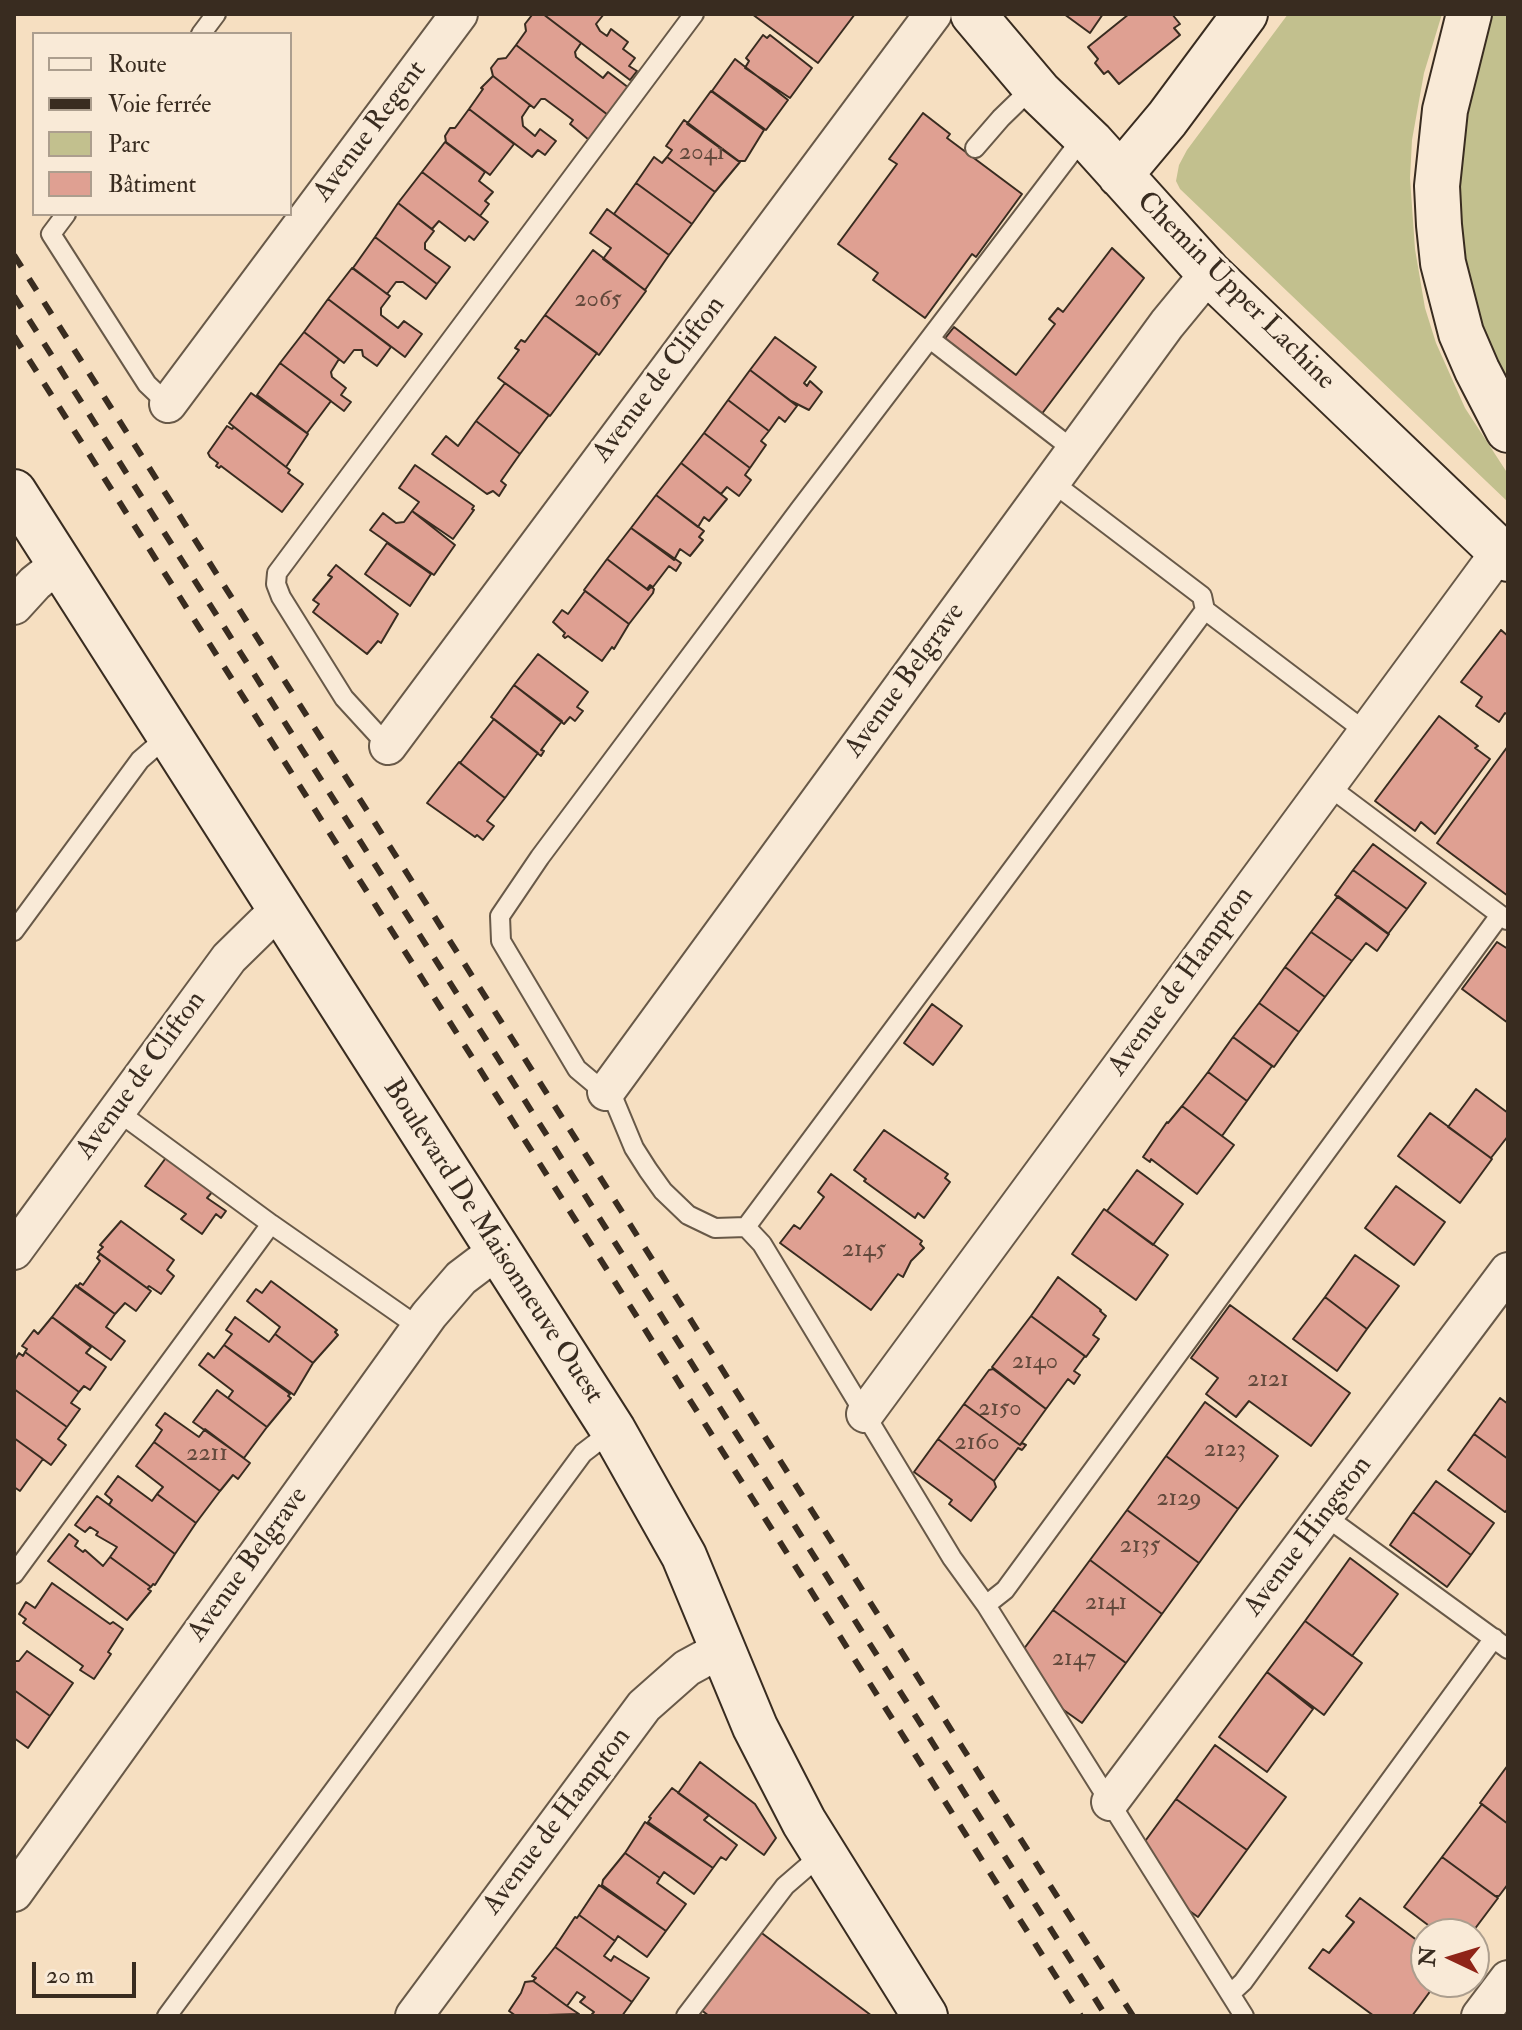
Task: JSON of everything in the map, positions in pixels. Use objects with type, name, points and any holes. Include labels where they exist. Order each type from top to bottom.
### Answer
[{"type":"street","name":"Avenue Regent","points":[[168,404],[459,14]]},
{"type":"street","name":"Avenue de Clifton","points":[[388,746],[933,14]]},
{"type":"street","name":"Chemin Upper Lachine","points":[[973,14],[1034,86],[1209,273],[1504,555]]},
{"type":"street","points":[[1120,175],[1167,119],[1245,14]]},
{"type":"street","points":[[1469,14],[1445,110],[1437,186],[1439,225],[1443,263],[1461,333],[1508,430]]},
{"type":"street","name":"Avenue Belgrave","points":[[606,1092],[1167,324],[1209,273]]},
{"type":"street","name":"Boulevard De Maisonneuve Ouest","points":[[14,492],[613,1430],[684,1556],[755,1727],[822,1854],[925,2016]]},
{"type":"street","name":"Avenue de Hampton","points":[[865,1414],[1366,732],[1504,555]]},
{"type":"street","points":[[14,606],[35,583],[59,564]]},
{"type":"street","name":"Avenue de Clifton","points":[[14,1251],[229,958],[279,909]]},
{"type":"street","name":"Avenue Belgrave","points":[[14,1893],[420,1328],[461,1278],[498,1250]]},
{"type":"street","name":"Avenue Hingston","points":[[1110,1802],[1508,1271]]},
{"type":"street","name":"Avenue de Hampton","points":[[414,2016],[644,1706],[687,1668],[722,1649]]},
{"type":"street","points":[[1480,2016],[1508,1979]]},
{"type":"lane","points":[[202,32],[216,14]]},
{"type":"lane","points":[[388,746],[344,698],[281,597],[276,584],[277,573],[694,14]]},
{"type":"lane","points":[[975,148],[1034,86]]},
{"type":"lane","points":[[1084,136],[505,905],[500,916],[501,941],[577,1069],[606,1092],[619,1107],[628,1134],[648,1170],[675,1203],[688,1215],[715,1228],[746,1227],[762,1244],[952,1558],[986,1605],[1244,2016]]},
{"type":"lane","points":[[64,216],[51,234],[147,384],[168,404]]},
{"type":"lane","points":[[930,339],[1075,451]]},
{"type":"lane","points":[[1052,482],[1202,596],[1205,610],[1366,732]]},
{"type":"lane","points":[[746,1227],[1205,610]]},
{"type":"lane","points":[[14,931],[140,760],[170,734]]},
{"type":"lane","points":[[986,1605],[1005,1590],[1504,918],[1327,785]]},
{"type":"lane","points":[[117,1111],[420,1328]]},
{"type":"lane","points":[[14,1574],[271,1224]]},
{"type":"lane","points":[[167,2016],[583,1453],[613,1430]]},
{"type":"lane","points":[[1230,1994],[1243,1982],[1501,1644],[1325,1516]]},
{"type":"lane","points":[[686,2016],[768,1906],[796,1875],[822,1854]]},
{"type":"green space","points":[[1288,14],[1442,14],[1424,73],[1412,140],[1410,178],[1415,249],[1425,308],[1436,343],[1465,408],[1508,474],[1508,502],[1180,189],[1176,181],[1179,165],[1187,150]]},
{"type":"green space","points":[[1490,14],[1508,14],[1508,390],[1483,337],[1465,268],[1457,208],[1460,138]]},
{"type":"building","points":[[543,14],[581,43],[575,52],[576,57],[603,78],[608,72],[629,88],[608,115],[516,45],[532,15]]},
{"type":"building","points":[[543,14],[604,14],[596,24],[600,31],[607,36],[611,29],[628,42],[623,49],[635,58],[629,66],[637,71],[630,80]]},
{"type":"building","points":[[752,14],[855,14],[818,63]]},
{"type":"building","points":[[1064,14],[1103,14],[1090,33]]},
{"type":"building","points":[[1129,14],[1172,14],[1180,24],[1174,28],[1180,35],[1119,84],[1108,71],[1104,74],[1095,63],[1098,59],[1088,47]]},
{"type":"building","points":[[763,35],[767,38],[770,35],[812,68],[790,98],[745,68],[749,61],[746,58]]},
{"type":"building","points":[[516,45],[608,115],[589,140],[570,124],[573,120],[545,99],[541,99],[534,108],[493,76],[491,68],[498,59],[506,58]]},
{"type":"building","points":[[735,59],[788,100],[766,130],[712,91]]},
{"type":"building","points":[[493,76],[530,105],[522,117],[523,126],[535,136],[540,129],[556,141],[545,155],[538,150],[532,157],[469,109],[481,88]]},
{"type":"building","points":[[711,91],[764,130],[745,161],[738,161],[687,124]]},
{"type":"building","points":[[469,109],[514,144],[490,175],[446,142],[445,136],[450,128],[455,128]]},
{"type":"building","points":[[923,113],[950,134],[947,138],[1022,194],[976,257],[972,254],[925,318],[873,280],[878,273],[838,244],[897,164],[889,159]]},
{"type":"building","points":[[684,120],[740,162],[715,192],[667,157],[672,150],[666,146]]},
{"type":"building","points":[[445,142],[485,172],[479,181],[493,192],[485,201],[489,204],[480,216],[422,172]]},
{"type":"building","points":[[654,157],[662,163],[667,157],[715,192],[692,224],[636,183]]},
{"type":"building","points":[[422,172],[488,222],[474,240],[469,236],[465,241],[439,221],[432,229],[398,203]]},
{"type":"building","points":[[636,183],[692,224],[669,255],[614,214]]},
{"type":"building","points":[[398,203],[434,231],[425,243],[425,249],[450,267],[437,284],[375,237]]},
{"type":"building","points":[[607,209],[669,255],[645,290],[603,259],[611,248],[590,233]]},
{"type":"building","points":[[375,237],[437,284],[426,299],[403,282],[396,282],[387,294],[353,268]]},
{"type":"building","points":[[1112,248],[1144,278],[1041,415],[943,341],[954,327],[1016,375],[1055,324],[1049,319],[1058,308],[1063,312]]},
{"type":"building","points":[[593,250],[646,291],[599,355],[545,315]]},
{"type":"building","points":[[352,268],[390,296],[381,308],[381,315],[398,328],[404,321],[422,334],[405,357],[328,299]]},
{"type":"building","points":[[328,299],[391,347],[377,366],[363,356],[362,350],[354,350],[344,363],[304,332]]},
{"type":"building","points":[[545,315],[597,353],[550,416],[498,378],[519,350],[515,348],[521,340],[525,342]]},
{"type":"building","points":[[304,332],[339,359],[331,372],[332,377],[346,388],[341,395],[351,402],[344,411],[280,363]]},
{"type":"building","points":[[775,337],[816,367],[804,383],[807,386],[810,381],[822,392],[809,410],[791,401],[750,370]]},
{"type":"building","points":[[280,363],[331,401],[307,433],[257,395]]},
{"type":"building","points":[[750,370],[797,406],[785,422],[779,417],[769,431],[728,400]]},
{"type":"building","points":[[505,383],[549,415],[520,454],[476,421]]},
{"type":"building","points":[[251,393],[308,434],[286,467],[229,423]]},
{"type":"building","points":[[728,400],[769,431],[761,441],[766,445],[750,468],[704,433]]},
{"type":"building","points":[[476,421],[520,454],[501,481],[506,485],[499,496],[493,491],[487,494],[432,454],[446,436],[458,446]]},
{"type":"building","points":[[227,426],[234,427],[290,470],[288,473],[303,484],[282,512],[221,466],[216,466],[218,463],[210,457],[208,453]]},
{"type":"building","points":[[704,433],[750,468],[745,475],[751,480],[739,496],[727,487],[721,494],[681,463]]},
{"type":"building","points":[[681,463],[727,499],[709,521],[704,517],[698,527],[656,495]]},
{"type":"building","points":[[415,465],[474,506],[453,539],[412,511],[419,502],[399,488]]},
{"type":"building","points":[[656,495],[704,531],[699,537],[703,540],[690,556],[680,549],[674,560],[631,528]]},
{"type":"building","points":[[412,511],[455,545],[434,575],[370,530],[383,513],[396,523],[404,522]]},
{"type":"building","points":[[631,528],[681,563],[676,571],[669,566],[653,587],[650,585],[647,589],[607,559]]},
{"type":"building","points":[[387,543],[431,574],[410,606],[365,574]]},
{"type":"building","points":[[607,559],[648,590],[651,587],[654,589],[629,624],[584,590]]},
{"type":"building","points":[[336,565],[398,614],[381,643],[378,641],[367,654],[313,612],[319,604],[313,600],[332,577],[328,575]]},
{"type":"building","points":[[585,591],[629,624],[614,649],[612,647],[602,661],[568,636],[565,638],[565,633],[553,622],[562,610],[568,614]]},
{"type":"building","points":[[1501,630],[1508,636],[1508,715],[1505,713],[1499,722],[1476,706],[1482,697],[1461,682]]},
{"type":"building","points":[[538,654],[588,692],[577,707],[583,711],[575,721],[570,717],[564,724],[514,685]]},
{"type":"building","points":[[514,685],[562,721],[541,750],[544,751],[541,756],[491,717]]},
{"type":"building","points":[[1439,716],[1490,759],[1435,834],[1421,822],[1415,831],[1375,801]]},
{"type":"building","points":[[494,719],[538,753],[505,798],[460,763]]},
{"type":"building","points":[[1508,746],[1508,896],[1437,843]]},
{"type":"building","points":[[459,762],[505,798],[487,821],[494,826],[483,840],[427,803]]},
{"type":"building","points":[[1373,844],[1426,883],[1407,909],[1353,870]]},
{"type":"building","points":[[1353,870],[1407,909],[1388,934],[1335,895]]},
{"type":"building","points":[[1338,896],[1389,934],[1377,951],[1366,943],[1352,961],[1311,932]]},
{"type":"building","points":[[1311,932],[1352,961],[1325,997],[1285,967]]},
{"type":"building","points":[[1497,942],[1508,949],[1508,1023],[1462,989]]},
{"type":"building","points":[[1285,967],[1325,997],[1299,1032],[1259,1003]]},
{"type":"building","points":[[1259,1003],[1299,1032],[1274,1067],[1233,1037]]},
{"type":"building","points":[[932,1004],[962,1026],[933,1065],[904,1043]]},
{"type":"building","points":[[1233,1037],[1272,1066],[1247,1101],[1208,1072]]},
{"type":"building","points":[[1208,1072],[1247,1101],[1222,1136],[1182,1106]]},
{"type":"building","points":[[1476,1089],[1508,1113],[1508,1136],[1491,1158],[1448,1127]]},
{"type":"building","points":[[1182,1106],[1234,1145],[1197,1194],[1151,1159],[1150,1162],[1143,1157]]},
{"type":"building","points":[[1430,1113],[1492,1159],[1460,1203],[1398,1156]]},
{"type":"building","points":[[884,1130],[948,1174],[945,1178],[950,1182],[924,1218],[918,1213],[915,1218],[864,1181],[866,1179],[854,1170]]},
{"type":"building","points":[[168,1155],[213,1191],[207,1198],[226,1211],[221,1218],[216,1214],[202,1234],[181,1219],[186,1214],[145,1186]]},
{"type":"building","points":[[1137,1170],[1183,1204],[1153,1245],[1107,1211]]},
{"type":"building","points":[[831,1174],[922,1241],[920,1244],[924,1248],[911,1261],[903,1277],[898,1274],[871,1310],[780,1243],[794,1225],[800,1229],[824,1197],[818,1192]]},
{"type":"building","points":[[1396,1186],[1445,1222],[1414,1265],[1365,1228]]},
{"type":"building","points":[[1104,1209],[1168,1255],[1136,1300],[1072,1254]]},
{"type":"building","points":[[121,1221],[174,1260],[167,1270],[174,1276],[161,1294],[149,1286],[147,1288],[98,1252],[103,1247],[100,1245]]},
{"type":"building","points":[[100,1254],[151,1291],[136,1311],[125,1303],[115,1314],[77,1287],[80,1283],[83,1285],[100,1261],[97,1258]]},
{"type":"building","points":[[1355,1255],[1399,1286],[1367,1329],[1325,1297]]},
{"type":"building","points":[[1058,1277],[1106,1316],[1093,1335],[1099,1339],[1086,1357],[1031,1316]]},
{"type":"building","points":[[271,1281],[337,1330],[338,1335],[313,1363],[275,1334],[280,1327],[247,1301],[256,1289],[262,1293]]},
{"type":"building","points":[[76,1285],[115,1314],[106,1327],[125,1341],[111,1360],[52,1317]]},
{"type":"building","points":[[1325,1297],[1367,1329],[1337,1371],[1293,1339]]},
{"type":"building","points":[[1230,1305],[1350,1393],[1311,1446],[1249,1401],[1236,1417],[1206,1394],[1218,1378],[1191,1358]]},
{"type":"building","points":[[1031,1316],[1085,1356],[1074,1371],[1080,1375],[1074,1384],[1068,1379],[1046,1409],[992,1367]]},
{"type":"building","points":[[52,1317],[91,1347],[86,1353],[106,1367],[90,1390],[84,1386],[79,1392],[25,1352],[27,1349],[22,1346],[34,1330],[38,1334]]},
{"type":"building","points":[[235,1317],[269,1342],[275,1334],[313,1363],[294,1395],[224,1345],[232,1334],[226,1330]]},
{"type":"building","points":[[224,1345],[290,1394],[288,1396],[291,1398],[267,1427],[228,1398],[233,1391],[199,1365],[208,1353],[214,1358]]},
{"type":"building","points":[[25,1352],[79,1392],[71,1403],[80,1409],[67,1427],[14,1389],[14,1361],[19,1353],[23,1356]]},
{"type":"building","points":[[993,1369],[1046,1409],[1020,1445],[964,1404],[989,1370]]},
{"type":"building","points":[[14,1389],[67,1427],[58,1439],[66,1445],[51,1465],[14,1438]]},
{"type":"building","points":[[217,1390],[267,1427],[244,1458],[193,1422]]},
{"type":"building","points":[[1500,1398],[1508,1404],[1508,1459],[1474,1434]]},
{"type":"building","points":[[1205,1402],[1278,1456],[1238,1509],[1166,1456]]},
{"type":"building","points":[[964,1404],[1020,1445],[1026,1445],[1022,1450],[1018,1448],[994,1481],[938,1439]]},
{"type":"building","points":[[165,1413],[199,1437],[205,1429],[250,1463],[238,1479],[233,1475],[220,1491],[154,1442],[162,1430],[156,1425]]},
{"type":"building","points":[[1474,1434],[1508,1459],[1508,1509],[1505,1512],[1448,1470]]},
{"type":"building","points":[[14,1438],[43,1459],[20,1491],[14,1487]]},
{"type":"building","points":[[938,1439],[994,1481],[996,1487],[971,1521],[949,1504],[952,1500],[914,1472]]},
{"type":"building","points":[[154,1442],[220,1491],[196,1523],[157,1494],[163,1487],[136,1466]]},
{"type":"building","points":[[1166,1456],[1238,1509],[1199,1563],[1127,1510]]},
{"type":"building","points":[[118,1476],[152,1501],[157,1494],[196,1523],[175,1554],[109,1505],[112,1500],[105,1494]]},
{"type":"building","points":[[1436,1481],[1494,1523],[1471,1555],[1413,1512]]},
{"type":"building","points":[[97,1496],[175,1554],[155,1585],[151,1587],[110,1557],[117,1547],[96,1535],[98,1532],[90,1527],[85,1532],[75,1525]]},
{"type":"building","points":[[1127,1510],[1199,1563],[1162,1614],[1090,1560]]},
{"type":"building","points":[[1413,1512],[1471,1555],[1447,1587],[1390,1545]]},
{"type":"building","points":[[69,1534],[78,1541],[75,1546],[83,1552],[85,1550],[103,1566],[110,1557],[151,1587],[127,1620],[48,1561]]},
{"type":"building","points":[[1350,1558],[1398,1594],[1352,1656],[1305,1621]]},
{"type":"building","points":[[1090,1560],[1162,1614],[1126,1663],[1053,1610]]},
{"type":"building","points":[[52,1583],[110,1624],[113,1622],[123,1629],[94,1679],[80,1670],[83,1666],[23,1623],[26,1619],[19,1614],[26,1602],[35,1608]]},
{"type":"building","points":[[1053,1610],[1126,1663],[1082,1723],[1058,1706],[1023,1650]]},
{"type":"building","points":[[1305,1621],[1362,1663],[1324,1715],[1267,1672]]},
{"type":"building","points":[[27,1651],[73,1683],[50,1716],[14,1690],[14,1661],[19,1661]]},
{"type":"building","points":[[1267,1672],[1313,1709],[1267,1772],[1219,1737]]},
{"type":"building","points":[[14,1690],[50,1716],[28,1748],[14,1738]]},
{"type":"building","points":[[1215,1745],[1286,1797],[1247,1850],[1176,1799]]},
{"type":"building","points":[[700,1762],[755,1804],[776,1838],[764,1855],[678,1793]]},
{"type":"building","points":[[1508,1765],[1508,1824],[1480,1803]]},
{"type":"building","points":[[672,1788],[709,1815],[704,1820],[737,1845],[726,1860],[721,1857],[713,1868],[648,1822]]},
{"type":"building","points":[[1176,1799],[1247,1850],[1198,1917],[1181,1905],[1143,1844]]},
{"type":"building","points":[[1482,1804],[1508,1824],[1508,1884],[1499,1896],[1442,1857]]},
{"type":"building","points":[[645,1822],[713,1868],[694,1894],[664,1872],[660,1878],[625,1853]]},
{"type":"building","points":[[625,1853],[660,1878],[657,1883],[686,1904],[666,1931],[602,1885]]},
{"type":"building","points":[[1442,1857],[1498,1898],[1483,1918],[1419,1918],[1404,1907]]},
{"type":"building","points":[[599,1885],[666,1931],[647,1957],[618,1936],[615,1941],[579,1915]]},
{"type":"building","points":[[1360,1898],[1410,1935],[1410,1998],[1425,1998],[1412,2016],[1374,2016],[1309,1968],[1323,1949],[1329,1953],[1354,1922],[1346,1916]]},
{"type":"building","points":[[579,1915],[615,1941],[604,1956],[611,1961],[614,1956],[649,1978],[632,2002],[555,1947]]},
{"type":"building","points":[[759,1931],[872,2016],[709,2016],[700,2009]]},
{"type":"building","points":[[555,1947],[632,2002],[622,2016],[595,2016],[580,2002],[585,1997],[577,1992],[567,2006],[533,1981],[536,1978],[532,1976]]},
{"type":"building","points":[[533,1981],[579,2014],[516,2016],[509,2011],[525,1982]]},
{"type":"railway","points":[[14,255],[1133,2016]]},
{"type":"railway","points":[[14,296],[1106,2016]]},
{"type":"railway","points":[[14,336],[1081,2016]]}]
